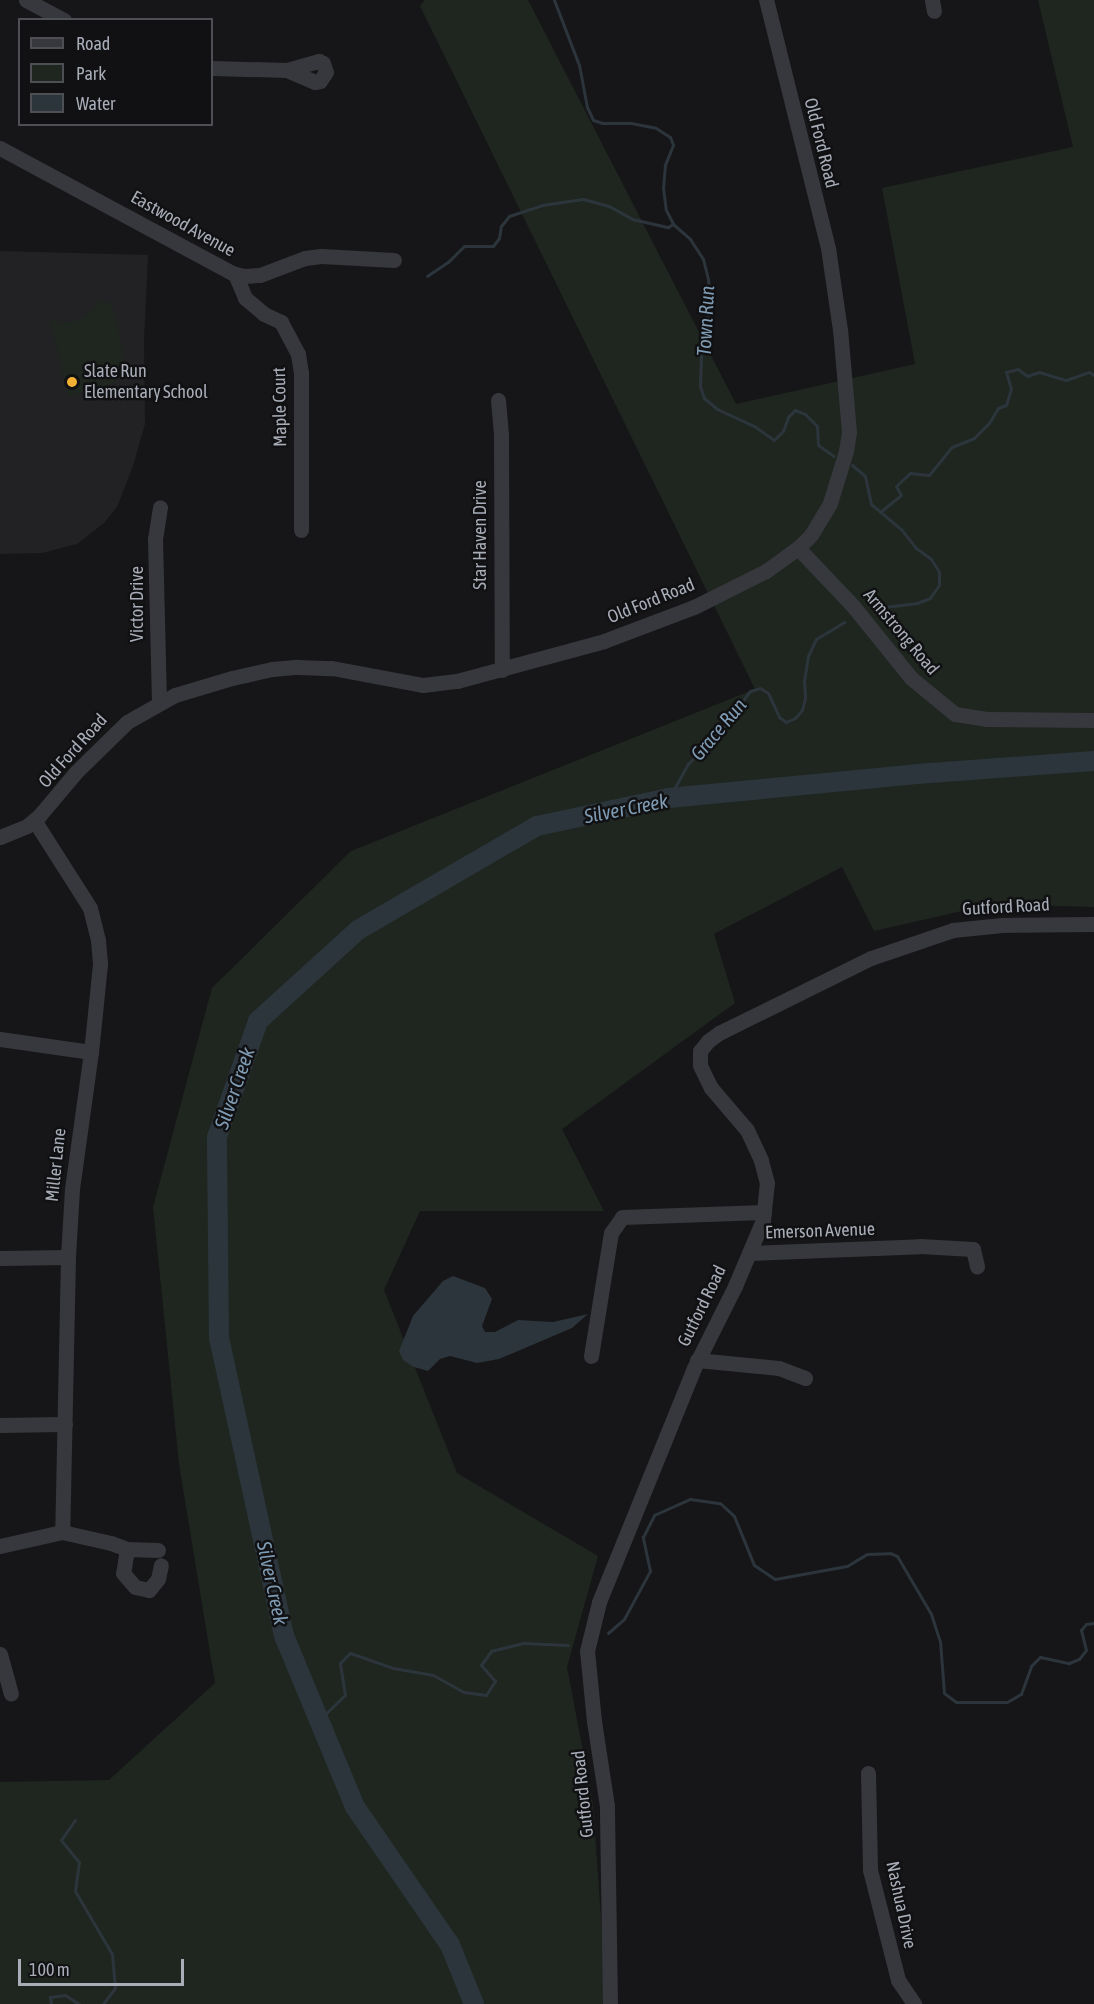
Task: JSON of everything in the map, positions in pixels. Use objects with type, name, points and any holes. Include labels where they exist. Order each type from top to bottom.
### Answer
[{"type":"street","points":[[26,0],[60,18]]},
{"type":"street","name":"Old Ford Road","points":[[0,837],[27,826],[34,820],[113,734],[127,722],[159,702],[193,688],[272,669],[332,668],[423,685],[457,681],[604,641],[694,607],[766,571],[798,548],[816,527],[830,503],[843,468],[849,432],[832,268],[766,0]]},
{"type":"street","points":[[213,68],[287,70]]},
{"type":"street","name":"Eastwood Avenue","points":[[0,148],[235,274],[244,276],[260,274],[305,258],[321,256],[394,260]]},
{"type":"street","name":"Maple Court","points":[[235,274],[244,298],[264,314],[281,322],[298,354],[301,373],[301,530]]},
{"type":"street","name":"Star Haven Drive","points":[[498,400],[501,435],[502,670]]},
{"type":"street","name":"Victor Drive","points":[[159,702],[155,539],[160,507]]},
{"type":"street","name":"Armstrong Road","points":[[798,548],[853,606],[911,678],[955,714],[985,720],[1094,720]]},
{"type":"street","name":"Miller Lane","points":[[34,820],[67,868],[94,918],[100,964],[92,1052],[72,1189],[68,1257],[62,1532]]},
{"type":"street","name":"Gutford Road","points":[[610,2004],[607,1806],[594,1721],[587,1651],[599,1602],[697,1360],[749,1253],[764,1212],[767,1183],[761,1160],[747,1130],[711,1088],[700,1065],[700,1051],[708,1041],[872,958],[952,930],[1002,925],[1094,924]]},
{"type":"street","points":[[0,1039],[92,1052]]},
{"type":"street","points":[[591,1356],[611,1233],[622,1217],[764,1212]]},
{"type":"street","name":"Emerson Avenue","points":[[749,1253],[894,1247],[973,1249],[977,1267]]},
{"type":"street","points":[[0,1258],[68,1257]]},
{"type":"street","points":[[697,1360],[779,1368],[805,1378]]},
{"type":"street","points":[[0,1425],[65,1424]]},
{"type":"street","points":[[0,1546],[62,1532],[126,1549],[159,1558],[158,1579],[150,1590],[135,1587],[123,1573],[126,1549]]},
{"type":"street","points":[[0,1654],[11,1694]]},
{"type":"street","name":"Nashua Drive","points":[[868,1773],[870,1870],[898,1980],[914,2004]]},
{"type":"shaded area","name":"Slate Run Elementary School","points":[[0,251],[148,255],[144,341],[145,424],[133,466],[117,507],[104,523],[77,544],[42,553],[0,554]]},
{"type":"green space","points":[[425,0],[528,0],[736,404],[915,364],[882,188],[1073,147],[1038,0],[1094,0],[1094,907],[993,904],[874,931],[842,867],[714,934],[735,1003],[562,1129],[604,1211],[420,1211],[384,1290],[457,1473],[598,1556],[567,1667],[593,1804],[607,2004],[0,2004],[0,1782],[109,1780],[215,1683],[179,1464],[153,1207],[212,988],[351,851],[755,689],[420,6]]},
{"type":"green space","points":[[99,300],[112,304],[123,352],[123,371],[112,384],[68,396],[61,368],[66,365],[61,366],[50,319],[61,323],[77,321],[92,311]]},
{"type":"water","points":[[453,1276],[485,1288],[492,1299],[482,1326],[485,1332],[495,1332],[518,1320],[553,1322],[588,1314],[572,1328],[499,1359],[477,1363],[450,1356],[440,1359],[428,1371],[414,1367],[403,1360],[399,1351],[413,1316],[443,1281]]},
{"type":"waterway","name":"Town Run","points":[[554,0],[579,65],[587,107],[593,120],[602,123],[631,123],[656,128],[670,137],[673,145],[665,165],[663,187],[666,210],[673,224],[690,239],[703,259],[708,279],[710,301],[701,355],[700,386],[704,398],[717,409],[754,426],[774,440],[783,431],[788,417],[795,410],[805,414],[817,426],[818,445],[834,456]]},
{"type":"waterway","points":[[427,276],[448,262],[464,246],[493,246],[499,238],[501,226],[509,216],[542,205],[583,199],[609,206],[632,219],[668,227],[673,224]]},
{"type":"waterway","name":"Grace Run","points":[[880,512],[901,495],[896,486],[910,473],[929,475],[952,447],[974,438],[989,423],[998,408],[1006,405],[1011,389],[1006,372],[1018,369],[1027,376],[1039,372],[1066,380],[1089,372],[1094,375]]},
{"type":"waterway","name":"Grace Run","points":[[852,465],[865,476],[871,504],[901,529],[916,548],[931,559],[939,572],[939,585],[930,598],[917,603],[876,608]]},
{"type":"waterway","name":"Grace Run","points":[[669,798],[687,765],[720,731],[750,691],[760,688],[768,693],[779,717],[786,722],[795,718],[802,710],[808,656],[816,639],[844,622]]},
{"type":"waterway","name":"Silver Creek","points":[[474,2004],[450,1945],[355,1807],[284,1636],[219,1338],[217,1137],[258,1021],[358,930],[537,826],[669,798],[917,774],[1094,761]]},
{"type":"waterway","points":[[608,1633],[624,1619],[650,1571],[643,1537],[654,1515],[690,1499],[720,1503],[734,1516],[754,1565],[775,1579],[847,1566],[867,1554],[890,1553],[897,1556],[931,1614],[940,1641],[944,1693],[956,1702],[1007,1702],[1021,1694],[1031,1666],[1040,1657],[1069,1663],[1079,1659],[1086,1650],[1081,1630],[1086,1624],[1094,1623]]},
{"type":"waterway","points":[[319,1720],[345,1695],[340,1663],[350,1653],[393,1668],[433,1675],[464,1692],[486,1695],[495,1681],[481,1665],[491,1651],[524,1643],[568,1645]]},
{"type":"waterway","points":[[75,1820],[61,1840],[79,1862],[75,1891],[112,1954],[115,1988],[103,2004]]},
{"type":"waterway","points":[[51,2004],[50,1997],[65,1995],[79,2004]]},
{"type":"place","name":"Slate Run Elementary School","points":[[72,382]]}]
